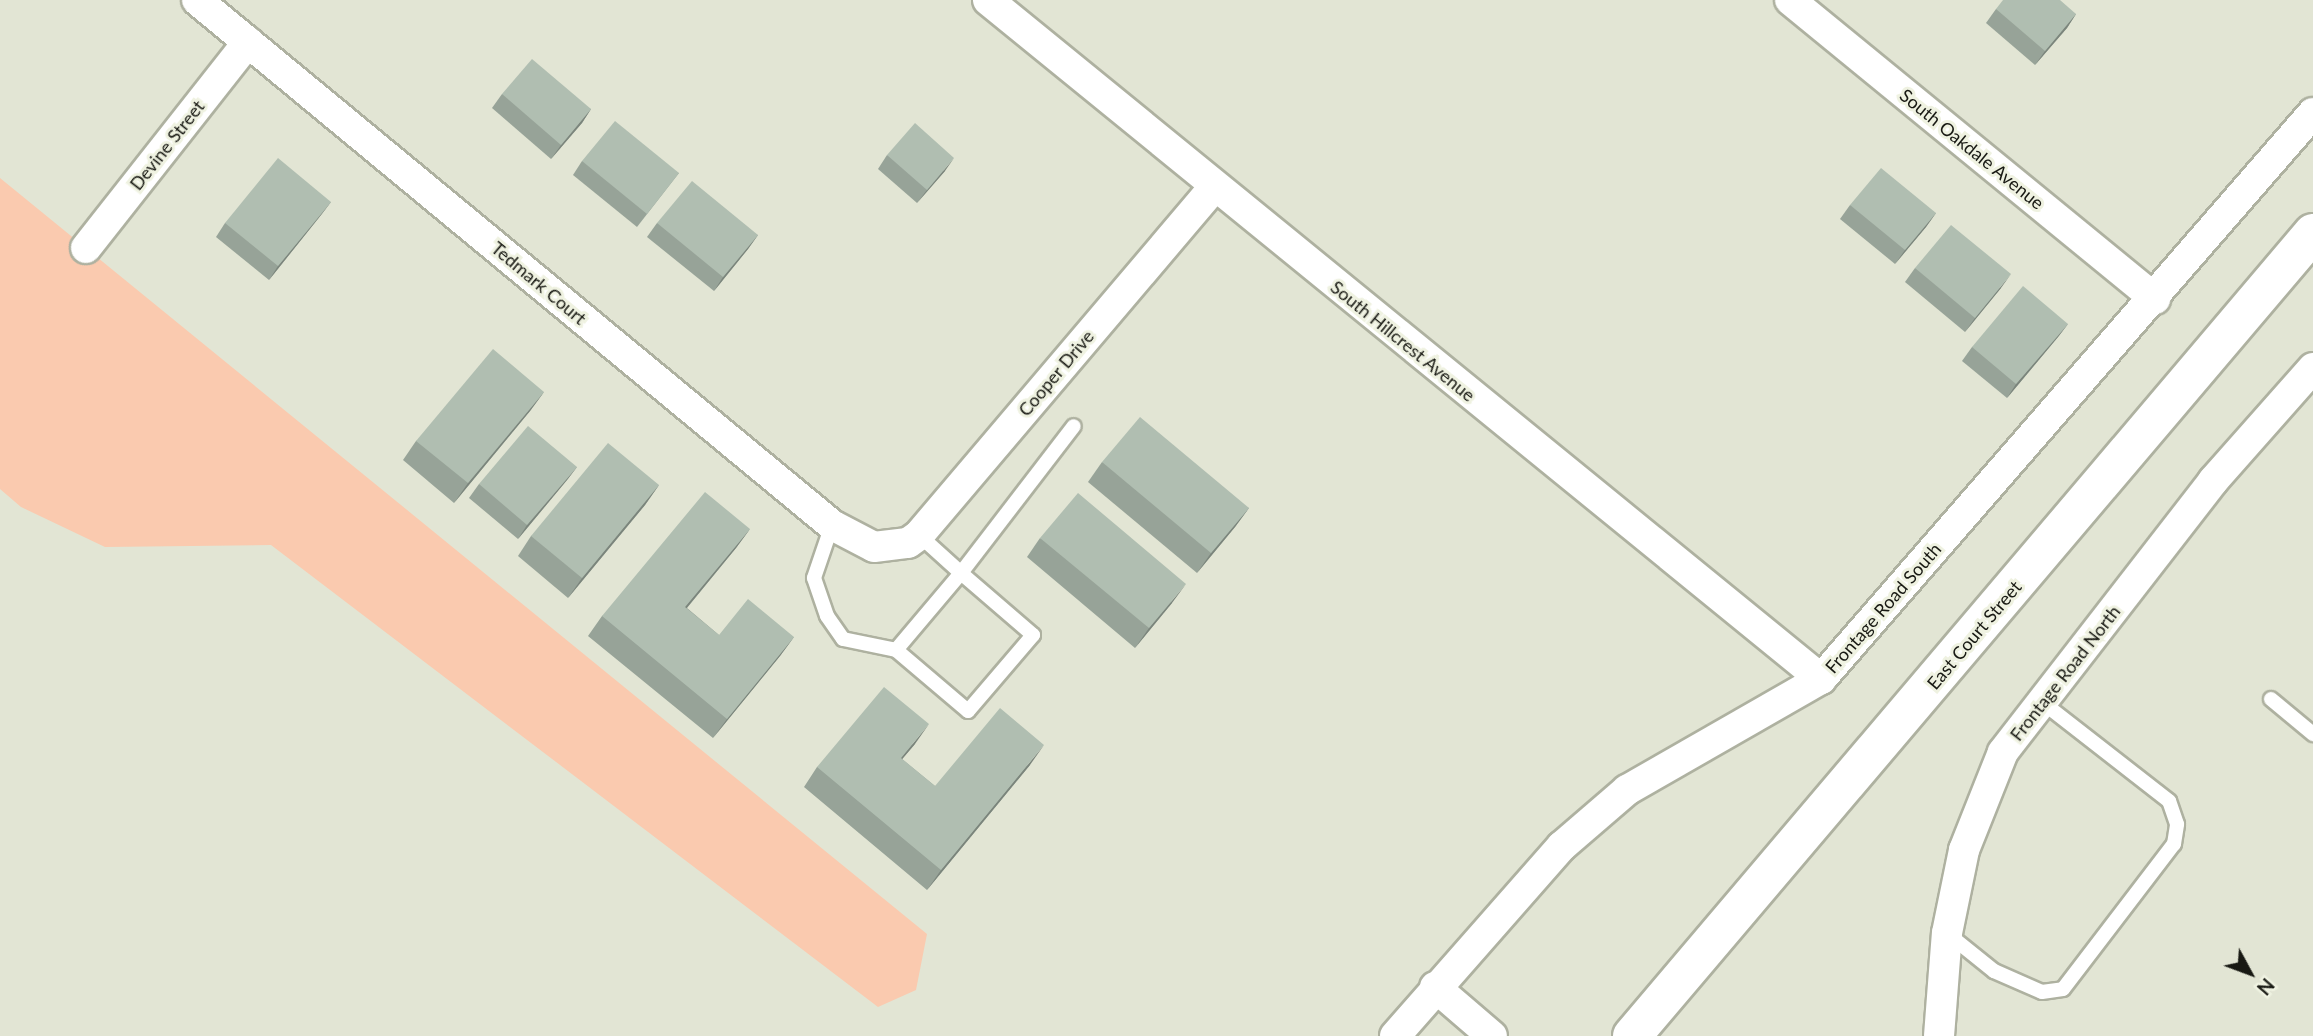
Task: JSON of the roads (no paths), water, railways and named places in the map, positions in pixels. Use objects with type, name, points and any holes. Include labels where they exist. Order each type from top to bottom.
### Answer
[{"type":"highway","name":"East Court Street","points":[[1632,1036],[2313,233]]},
{"type":"street","name":"Tedmark Court","points":[[197,0],[832,525],[874,547],[891,546]]},
{"type":"street","name":"South Hillcrest Avenue","points":[[988,0],[1214,187],[1821,679]]},
{"type":"street","name":"South Oakdale Avenue","points":[[1790,0],[2155,299]]},
{"type":"street","name":"Devine Street","points":[[86,248],[248,42]]},
{"type":"street","name":"Frontage Road South","points":[[1395,1036],[1435,987],[1562,846],[1627,790],[1821,679],[2155,299],[2313,113]]},
{"type":"street","name":"Cooper Drive","points":[[891,546],[919,534],[1214,187]]},
{"type":"street","name":"Frontage Road North","points":[[1939,1036],[1947,933],[1964,850],[2003,752],[2213,481],[2313,368]]},
{"type":"street","points":[[1435,987],[1492,1036]]},
{"type":"lane","points":[[896,650],[961,573],[1074,426]]},
{"type":"lane","points":[[832,525],[814,578],[827,616],[843,639],[896,650],[968,711],[1033,635],[919,534]]},
{"type":"lane","points":[[2271,699],[2313,734]]},
{"type":"lane","points":[[1947,933],[1994,971],[2042,992],[2063,989],[2174,844],[2177,824],[2169,801],[2042,702]]}]
